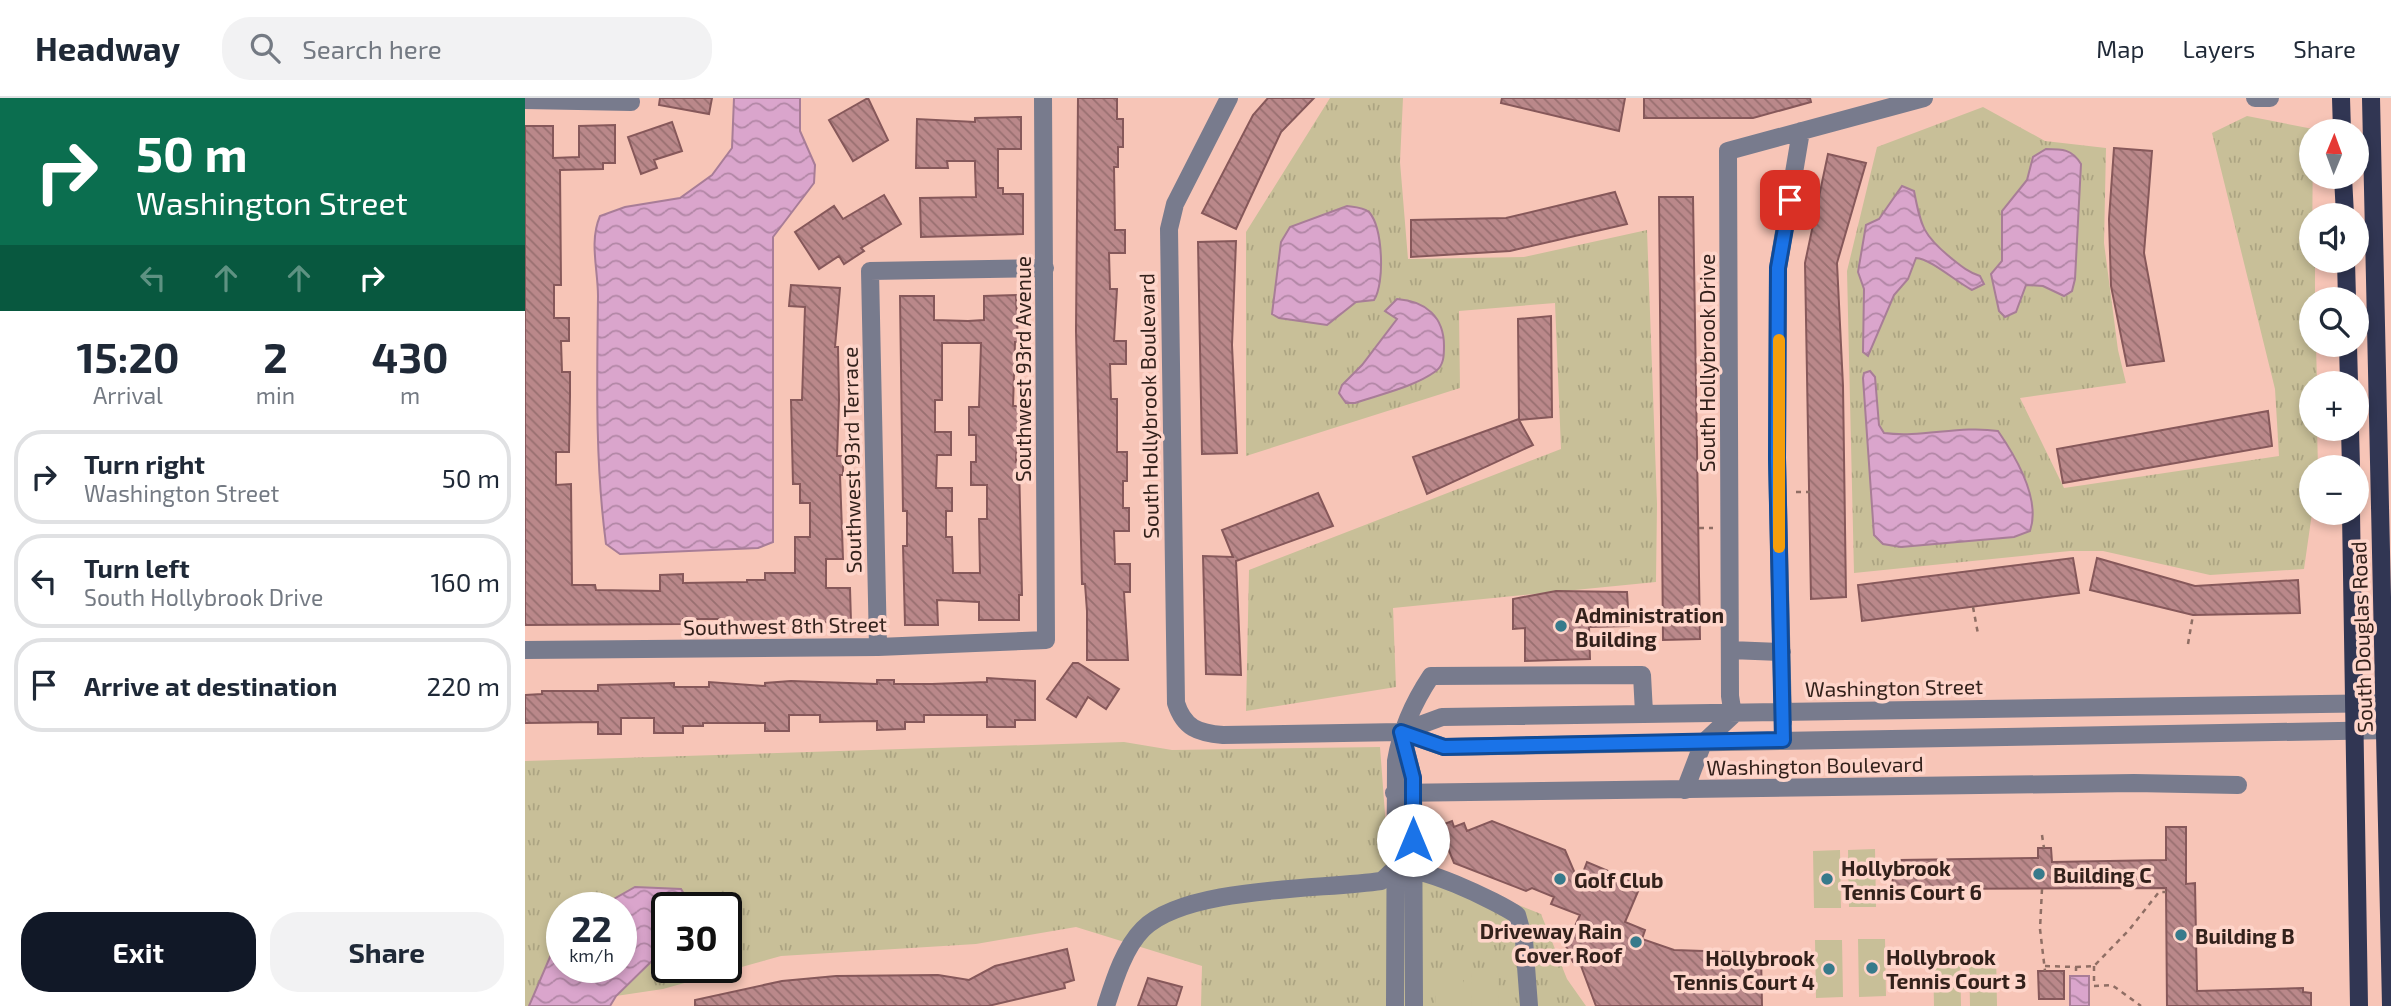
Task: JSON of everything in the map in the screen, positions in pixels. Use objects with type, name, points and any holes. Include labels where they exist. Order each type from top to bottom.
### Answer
[{"type":"main road","points":[[2341,98],[2342,119]]},
{"type":"main road","name":"South Douglas Road","points":[[2371,98],[2388,703],[2391,1006]]},
{"type":"main road","name":"South Douglas Road","points":[[2351,525],[2359,1006]]},
{"type":"street","name":"Southwest 93rd Avenue","points":[[1043,98],[1046,640]]},
{"type":"street","name":"South Hollybrook Boulevard","points":[[1187,725],[1176,703],[1169,229],[1175,204],[1229,98]]},
{"type":"street","name":"South Hollybrook Drive","points":[[1733,715],[1727,388],[1728,151],[1924,98]]},
{"type":"street","points":[[2255,98],[2270,98]]},
{"type":"street","points":[[525,100],[631,100]]},
{"type":"street","points":[[1783,740],[1777,458],[1778,268],[1801,131]]},
{"type":"street","name":"Southwest 93rd Terrace","points":[[878,647],[870,271],[1045,268]]},
{"type":"street","name":"Southwest 8th Street","points":[[525,650],[878,647],[1046,640]]},
{"type":"street","points":[[1730,650],[1782,652]]},
{"type":"street","points":[[1395,1006],[1394,793],[1401,732],[1419,694],[1431,677],[1642,675],[1644,713]]},
{"type":"street","name":"Washington Street","points":[[1401,732],[1442,716],[1644,713],[1733,715],[1783,714],[1809,709],[2388,703]]},
{"type":"street","points":[[2205,706],[2206,734]]},
{"type":"street","points":[[1685,790],[1703,743],[1733,715]]},
{"type":"street","name":"Washington Street","points":[[1187,725],[1198,731],[1223,734],[1401,732],[1444,747],[2388,731]]},
{"type":"street","points":[[1401,732],[1411,761],[1413,793],[1413,1006]]},
{"type":"street","name":"Washington Boulevard","points":[[1394,793],[2134,783],[2238,785]]},
{"type":"street","points":[[1102,1005],[1136,937],[1153,920],[1169,911],[1232,897],[1381,881],[1394,870],[1413,869],[1517,915],[1524,940],[1529,1006]]},
{"type":"path","points":[[1973,607],[1977,634]]},
{"type":"path","points":[[2187,644],[2193,615]]},
{"type":"path","points":[[2042,835],[2044,848]]},
{"type":"path","points":[[2042,888],[2040,929],[2045,971]]},
{"type":"path","points":[[2141,1006],[2112,985],[2094,986],[2094,967],[2129,930],[2159,892],[2166,891]]},
{"type":"path","points":[[2045,966],[2094,967]]},
{"type":"path","points":[[2076,967],[2076,976]]},
{"type":"green space","points":[[1330,98],[1403,98],[1400,162],[1408,259],[1524,257],[1647,230],[1657,504],[1656,582],[1393,608],[1396,687],[1246,711],[1249,570],[1561,449],[1555,303],[1459,311],[1460,388],[1246,456],[1246,232]]},
{"type":"green space","points":[[1983,107],[2045,141],[2106,148],[2104,243],[2118,350],[2126,383],[2020,398],[2064,488],[2279,456],[2275,389],[2212,133],[2247,116],[2299,126],[2299,189],[2313,189],[2312,203],[2299,203],[2299,273],[2315,273],[2315,287],[2299,287],[2299,357],[2316,357],[2317,371],[2299,371],[2299,441],[2317,441],[2318,455],[2299,455],[2299,525],[2310,525],[2304,569],[2210,575],[2103,551],[2070,551],[1854,573],[1847,271],[1877,147]]},
{"type":"green space","points":[[1124,742],[1172,750],[1380,747],[1388,854],[1541,914],[1567,979],[1586,1006],[1201,1006],[1202,966],[1076,927],[976,944],[781,956],[742,967],[742,892],[651,892],[651,983],[684,983],[616,996],[610,1006],[525,1006],[525,761]]},
{"type":"green space","points":[[1875,849],[1876,907],[1849,907],[1848,850]]},
{"type":"green space","name":"Hollybrook Tennis Court 6","points":[[1840,850],[1841,908],[1814,908],[1813,851]]},
{"type":"green space","name":"Hollybrook Tennis Court 3","points":[[1858,939],[1885,939],[1886,996],[1859,997]]},
{"type":"green space","name":"Hollybrook Tennis Court 4","points":[[1815,940],[1842,940],[1843,997],[1816,998]]},
{"type":"green space","points":[[1969,953],[1996,953],[1997,1006],[1970,1006]]},
{"type":"green space","points":[[1933,954],[1960,954],[1961,1006],[1934,1006]]},
{"type":"green space","points":[[1436,973],[1463,973],[1463,1006],[1436,1006]]},
{"type":"green space","points":[[1471,973],[1498,973],[1499,1006],[1472,1006]]},
{"type":"water","points":[[734,98],[800,98],[800,131],[815,165],[814,183],[773,237],[773,542],[758,548],[620,554],[606,544],[602,513],[597,420],[597,226],[600,216],[625,207],[680,198],[712,175],[732,148]]},
{"type":"water","points":[[2046,149],[2066,151],[2074,155],[2081,164],[2075,279],[2072,291],[2064,296],[2043,286],[2026,285],[2016,312],[2005,317],[1999,311],[1991,274],[2002,261],[2002,211],[2027,180],[2033,157]]},
{"type":"water","points":[[1902,186],[1914,191],[1921,222],[1934,243],[1961,266],[1980,276],[1984,284],[1972,290],[1936,266],[1916,258],[1908,279],[1894,295],[1868,356],[1863,352],[1864,289],[1858,272],[1866,225],[1879,219]]},
{"type":"water","points":[[1347,206],[1369,212],[1377,230],[1381,269],[1378,292],[1374,300],[1356,302],[1327,325],[1279,318],[1272,314],[1281,242],[1290,227]]},
{"type":"water","points":[[1397,299],[1425,307],[1437,319],[1443,336],[1444,353],[1441,366],[1427,377],[1408,386],[1355,403],[1346,403],[1339,393],[1342,385],[1362,365],[1397,319],[1385,311]]},
{"type":"water","points":[[1870,371],[1875,377],[1879,425],[1884,433],[1912,434],[1969,429],[1998,431],[2025,479],[2032,506],[2030,531],[2014,537],[1901,547],[1883,544],[1874,535],[1863,378],[1864,373]]},
{"type":"water","points":[[635,887],[681,889],[683,892],[651,892],[651,962],[637,975],[637,892],[626,892]]},
{"type":"water","points":[[546,966],[546,983],[629,983],[610,1006],[529,1006]]},
{"type":"water","points":[[2070,976],[2089,976],[2089,1006],[2070,1006]]},
{"type":"building","points":[[660,98],[712,98],[709,114],[659,105]]},
{"type":"building","points":[[868,98],[888,140],[853,161],[829,120]]},
{"type":"building","points":[[1078,98],[1117,98],[1117,119],[1123,119],[1123,147],[1118,147],[1118,167],[1114,167],[1115,230],[1125,230],[1125,253],[1109,253],[1110,289],[1117,289],[1114,341],[1126,341],[1126,364],[1110,364],[1111,399],[1117,399],[1117,452],[1127,452],[1123,508],[1129,508],[1129,531],[1114,531],[1115,564],[1130,564],[1130,592],[1124,592],[1128,660],[1087,660],[1087,611],[1085,584],[1082,584],[1076,331]]},
{"type":"building","points":[[1268,98],[1314,98],[1281,132],[1236,229],[1202,213],[1253,115]]},
{"type":"building","points":[[1502,98],[1625,98],[1619,131],[1501,103]]},
{"type":"building","points":[[1644,98],[1810,98],[1811,102],[1753,118],[1644,118]]},
{"type":"building","points":[[1021,117],[1021,149],[998,149],[998,188],[1003,188],[1003,194],[1023,194],[1023,234],[921,237],[920,198],[976,197],[975,161],[947,161],[948,168],[916,168],[917,119],[975,122],[975,118]]},
{"type":"building","points":[[672,122],[682,151],[654,160],[657,168],[641,174],[628,137]]},
{"type":"building","points":[[615,125],[615,163],[603,163],[603,169],[560,170],[561,285],[554,285],[554,318],[569,318],[569,341],[561,341],[562,372],[570,372],[570,396],[569,452],[556,452],[556,485],[571,484],[572,585],[595,585],[596,590],[660,591],[660,575],[683,574],[683,583],[747,582],[765,580],[765,573],[795,573],[795,537],[810,537],[810,503],[800,503],[800,484],[793,484],[791,400],[802,400],[805,307],[789,306],[791,285],[840,288],[835,347],[838,347],[839,400],[837,456],[843,456],[843,475],[840,475],[843,559],[826,559],[826,588],[850,588],[851,622],[720,623],[720,619],[683,619],[683,624],[525,625],[525,126],[553,126],[553,158],[579,157],[579,126]]},
{"type":"building","points":[[2114,148],[2152,151],[2144,253],[2164,361],[2127,366],[2111,286],[2109,219]]},
{"type":"building","points":[[1828,154],[1866,163],[1837,263],[1843,386],[1846,597],[1811,599],[1805,263]]},
{"type":"building","points":[[1615,192],[1627,224],[1510,251],[1411,257],[1411,220],[1506,218]]},
{"type":"building","points":[[884,195],[901,224],[861,248],[864,251],[844,264],[839,256],[819,269],[795,232],[834,206],[843,219]]},
{"type":"building","points":[[1659,197],[1693,197],[1700,639],[1663,640]]},
{"type":"building","points":[[1236,241],[1232,345],[1237,453],[1202,454],[1198,242]]},
{"type":"building","points":[[1016,295],[1018,342],[1015,342],[1013,406],[1019,406],[1016,462],[1019,462],[1022,595],[1019,595],[1019,620],[979,620],[979,602],[937,600],[938,625],[905,625],[903,546],[907,546],[907,511],[903,511],[900,296],[934,296],[934,320],[968,321],[984,320],[984,296]],"holes":[[[942,343],[981,343],[979,407],[969,407],[969,435],[976,435],[976,462],[971,462],[971,485],[987,485],[987,519],[979,519],[980,573],[953,573],[952,537],[946,537],[946,511],[952,511],[952,488],[936,488],[937,455],[951,455],[951,432],[935,432],[935,400],[942,400]]]},
{"type":"building","points":[[1551,316],[1552,417],[1519,420],[1533,445],[1427,494],[1413,457],[1519,419],[1518,319]]},
{"type":"building","points":[[2268,411],[2272,446],[2063,483],[2057,449]]},
{"type":"building","points":[[1318,493],[1333,526],[1236,561],[1241,675],[1206,674],[1203,556],[1233,557],[1222,530]]},
{"type":"building","points":[[2073,558],[2079,593],[1862,621],[1858,585]]},
{"type":"building","points":[[2097,558],[2195,586],[2298,580],[2300,613],[2193,615],[2090,590]]},
{"type":"building","name":"Administration Building","points":[[1556,591],[1627,592],[1629,626],[1589,627],[1590,659],[1525,661],[1525,628],[1513,629],[1513,599]]},
{"type":"building","points":[[1073,663],[1078,663],[1119,689],[1106,709],[1088,697],[1076,717],[1047,699]]},
{"type":"building","points":[[987,678],[1035,681],[1035,720],[1015,720],[1015,727],[987,727],[987,715],[924,715],[924,722],[905,722],[905,729],[877,730],[877,721],[820,722],[820,715],[789,715],[789,731],[765,731],[765,723],[703,723],[703,726],[683,726],[683,733],[654,733],[654,718],[621,718],[621,734],[598,734],[598,722],[525,723],[525,695],[542,694],[542,691],[598,691],[598,685],[674,683],[674,687],[709,687],[709,682],[765,686],[765,683],[791,681],[877,684],[877,680],[894,680],[894,684],[932,684],[987,682]]},
{"type":"building","points":[[1452,821],[1454,827],[1464,823],[1467,831],[1492,821],[1565,850],[1579,883],[1587,862],[1632,881],[1630,886],[1639,889],[1625,922],[1645,930],[1642,939],[1674,950],[1761,953],[1762,1006],[1596,1006],[1581,966],[1573,962],[1566,946],[1580,915],[1551,904],[1554,897],[1532,888],[1526,891],[1454,863],[1439,826]]},
{"type":"building","points":[[2166,827],[2186,827],[2186,884],[2195,883],[2197,991],[2303,988],[2303,992],[2311,993],[2311,1006],[2167,1006],[2166,888],[1893,889],[1892,864],[1900,865],[1900,860],[2038,858],[2038,848],[2051,848],[2052,862],[2166,860]]},
{"type":"building","points":[[1067,949],[1074,980],[1064,983],[1065,988],[988,1006],[695,1006],[695,1000],[782,981],[836,976],[938,975],[969,980],[995,966]]},
{"type":"building","points":[[2038,971],[2064,971],[2064,999],[2039,999]]},
{"type":"building","points":[[1148,978],[1182,987],[1176,1006],[1138,1006]]},
{"type":"slow traffic","points":[[1779,340],[1779,547]]},
{"type":"place","name":"Administration Building","points":[[1561,626]]},
{"type":"place","name":"Building C","points":[[2039,874]]},
{"type":"place","name":"Golf Club","points":[[1560,879]]},
{"type":"place","name":"Hollybrook Tennis Court 6","points":[[1827,879]]},
{"type":"place","name":"Building B","points":[[2181,935]]},
{"type":"place","name":"Driveway Rain Cover Roof","points":[[1636,942]]},
{"type":"place","name":"Hollybrook Tennis Court 3","points":[[1872,968]]},
{"type":"place","name":"Hollybrook Tennis Court 4","points":[[1829,969]]},
{"type":"route","points":[[1413,840],[1413,778],[1411,761],[1401,732],[1444,747],[1783,740],[1777,458],[1778,268],[1790,200]]}]
